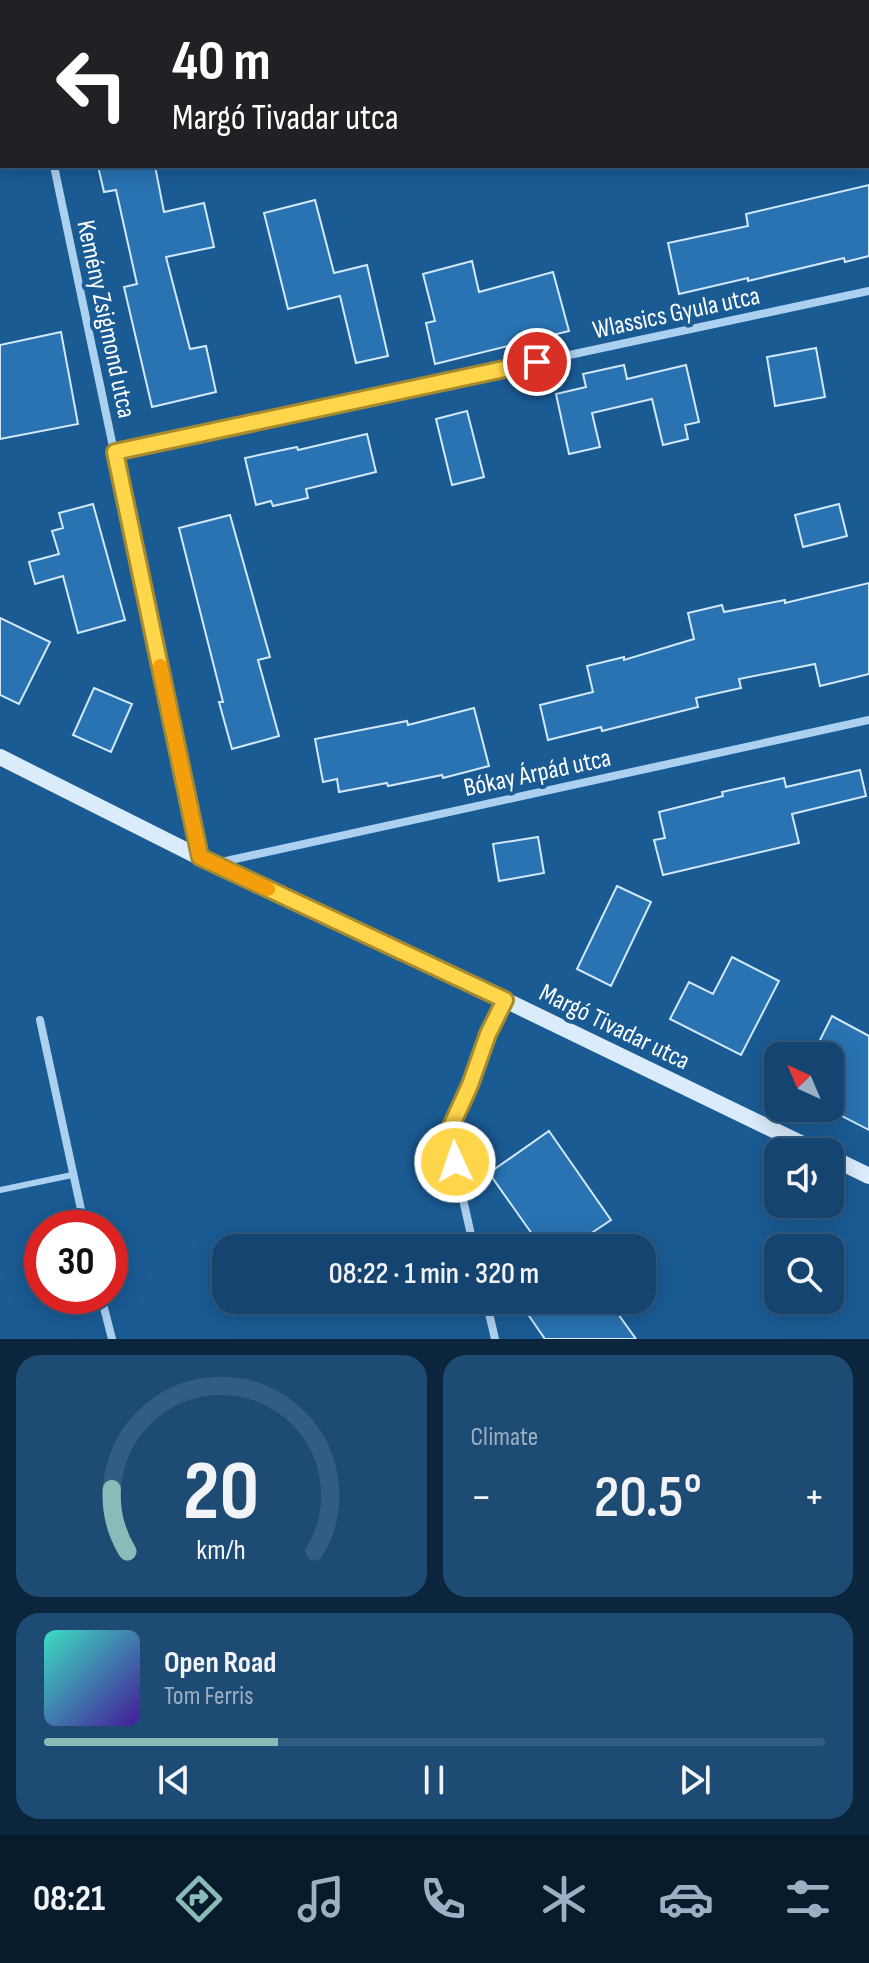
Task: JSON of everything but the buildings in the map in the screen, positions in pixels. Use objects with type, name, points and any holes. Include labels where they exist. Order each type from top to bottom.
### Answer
[{"type":"street","name":"Kemény Zsigmond utca","points":[[54,168],[206,860]]},
{"type":"street","name":"Wlassics Gyula utca","points":[[115,452],[869,291]]},
{"type":"street","name":"Bókay Árpád utca","points":[[206,860],[869,720]]},
{"type":"street","name":"Margó Tivadar utca","points":[[0,757],[206,860],[790,1138]]},
{"type":"street","points":[[471,1234],[448,1133],[505,1000]]},
{"type":"street","points":[[40,1020],[81,1210]]},
{"type":"street","points":[[844,1164],[869,1176]]},
{"type":"street","points":[[106,1314],[112,1339]]},
{"type":"street","points":[[489,1314],[495,1339]]},
{"type":"lane","points":[[0,1190],[72,1175]]},
{"type":"slow traffic","points":[[160,666],[200,857],[268,889]]},
{"type":"route","points":[[455,1162],[448,1133],[505,1000],[200,857],[115,452],[537,362]]}]
